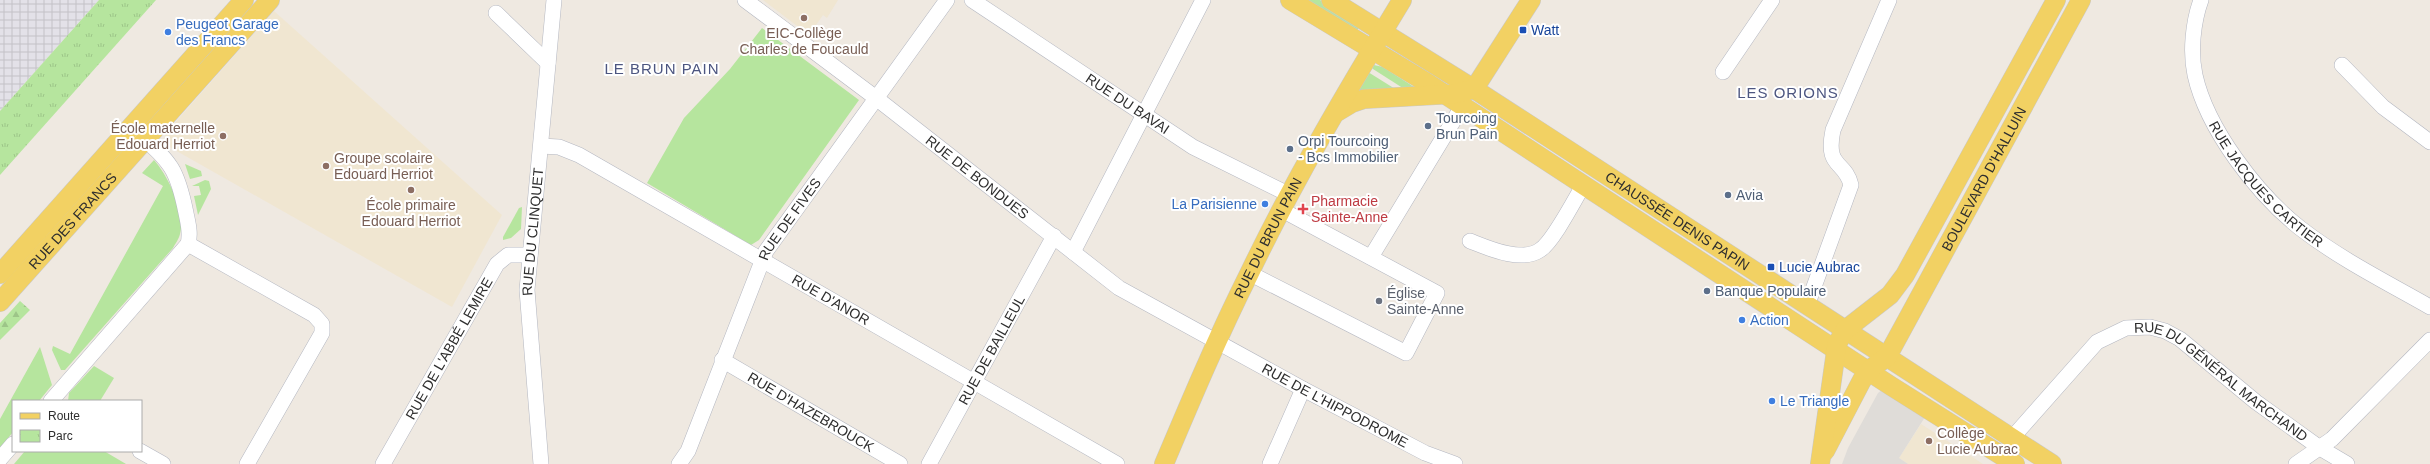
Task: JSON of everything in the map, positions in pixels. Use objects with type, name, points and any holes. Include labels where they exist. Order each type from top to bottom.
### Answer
[{"type":"main road","name":"RUE DES FRANCS","points":[[0,274],[244,0]]},
{"type":"main road","name":"RUE DES FRANCS","points":[[0,302],[270,0]]},
{"type":"main road","points":[[1290,0],[1372,50],[1424,90]]},
{"type":"main road","name":"CHAUSSÉE DENIS PAPIN","points":[[1331,0],[1474,89],[2052,464]]},
{"type":"main road","name":"RUE DU BRUN PAIN","points":[[1164,464],[1217,341],[1249,273],[1286,202],[1402,0]]},
{"type":"main road","points":[[1337,112],[1352,103],[1364,99],[1424,90],[1446,95],[1462,93],[1474,89],[1531,0]]},
{"type":"main road","name":"BOULEVARD D'HALLUIN","points":[[1845,330],[1886,298],[1905,275],[2056,0]]},
{"type":"main road","name":"BOULEVARD D'HALLUIN","points":[[1887,357],[2081,0]]},
{"type":"main road","points":[[1424,90],[1440,68]]},
{"type":"main road","name":"CHAUSSÉE DENIS PAPIN","points":[[1446,95],[1584,184],[1835,350],[2015,464]]},
{"type":"main road","points":[[1820,461],[1835,350],[1845,330]]},
{"type":"main road","points":[[1820,461],[1869,371],[1887,357]]},
{"type":"street","name":"RUE DU CLINQUET","points":[[541,464],[527,299],[554,0]]},
{"type":"street","name":"RUE DE BONDUES","points":[[746,0],[876,98],[1119,288],[1217,341]]},
{"type":"street","name":"RUE DE FIVES","points":[[679,464],[688,451],[761,260],[774,238],[947,0]]},
{"type":"street","name":"RUE DU BAVAI","points":[[972,0],[1193,147],[1286,202],[1371,257],[1437,293],[1406,353],[1249,273]]},
{"type":"street","points":[[1074,252],[1203,0]]},
{"type":"street","points":[[1723,72],[1772,0]]},
{"type":"street","points":[[1807,306],[1851,185],[1848,176],[1832,157],[1830,145],[1833,130],[1889,0]]},
{"type":"street","name":"RUE JACQUES CARTIER","points":[[2201,0],[2195,24],[2193,50],[2198,85],[2215,124],[2251,177],[2278,208],[2310,235],[2345,259],[2430,307]]},
{"type":"street","points":[[496,13],[548,63]]},
{"type":"street","points":[[2342,65],[2383,107],[2430,142]]},
{"type":"street","points":[[1371,257],[1463,105]]},
{"type":"street","points":[[52,400],[188,244],[189,227],[177,176],[166,159],[131,127]]},
{"type":"street","name":"RUE D'ANOR","points":[[541,146],[559,147],[579,155],[1117,464]]},
{"type":"street","points":[[1470,241],[1492,250],[1524,255],[1537,253],[1546,245],[1584,184]]},
{"type":"street","name":"RUE DE BAILLEUL","points":[[929,464],[1054,236]]},
{"type":"street","points":[[188,244],[314,316],[322,324],[322,333],[247,464]]},
{"type":"street","name":"RUE DE L'ABBÉ LEMIRE","points":[[383,464],[497,264],[508,255],[530,255]]},
{"type":"street","name":"RUE DU GÉNÉRAL MARCHAND","points":[[2012,438],[2097,342],[2119,330],[2141,327],[2173,334],[2243,392],[2320,448],[2347,464]]},
{"type":"street","points":[[2296,464],[2320,448],[2340,431],[2430,340]]},
{"type":"street","name":"RUE DE L'HIPPODROME","points":[[1217,341],[1424,458],[1455,464]]},
{"type":"street","name":"RUE D'HAZEBROUCK","points":[[722,360],[900,464]]},
{"type":"street","points":[[1270,464],[1303,389]]},
{"type":"street","points":[[0,459],[12,445]]},
{"type":"street","points":[[142,452],[163,464]]},
{"type":"shaded area","points":[[0,0],[99,0],[0,111]]},
{"type":"shaded area","name":"EIC-Collège Charles de Foucauld","points":[[763,0],[838,0],[827,18],[823,15],[809,35]]},
{"type":"shaded area","name":"Groupe scolaire Edouard Herriot","points":[[274,11],[502,215],[452,307],[166,145],[165,134]]},
{"type":"shaded area","points":[[1882,390],[1925,417],[1899,458],[1908,464],[1842,464],[1848,448],[1878,393]]},
{"type":"shaded area","name":"Collège Lucie Aubrac","points":[[1921,424],[1983,464],[1908,464],[1899,458]]},
{"type":"green space","points":[[99,0],[156,0],[0,175],[0,111]]},
{"type":"green space","points":[[1303,0],[1320,0],[1361,24],[1357,31]]},
{"type":"green space","points":[[762,28],[859,100],[759,240],[751,245],[647,183],[684,118],[730,69]]},
{"type":"green space","points":[[1374,65],[1383,67],[1414,87],[1409,92],[1373,69],[1371,67]]},
{"type":"green space","points":[[1368,72],[1400,92],[1357,94]]},
{"type":"green space","points":[[154,160],[165,175],[178,205],[181,225],[179,238],[173,248],[65,370],[61,370],[52,350],[53,346],[70,354],[163,186],[142,173]]},
{"type":"green space","points":[[185,164],[201,171],[202,176],[190,179]]},
{"type":"green space","points":[[205,180],[209,181],[211,189],[198,215],[194,196],[201,195],[199,186],[192,186]]},
{"type":"green space","points":[[522,207],[521,229],[511,238],[503,240],[503,237],[519,208]]},
{"type":"green space","points":[[20,301],[30,310],[0,340],[0,323]]},
{"type":"green space","points":[[40,347],[52,385],[40,400],[12,400],[12,433],[0,448],[0,419]]},
{"type":"green space","points":[[94,366],[114,378],[101,400],[68,400],[69,393]]},
{"type":"green space","points":[[24,452],[106,452],[126,464],[14,464]]},
{"type":"place","name":"EIC-Collège Charles de Foucauld","points":[[804,18]]},
{"type":"place","name":"Watt","points":[[1523,30]]},
{"type":"place","name":"Peugeot Garage des Francs","points":[[168,32]]},
{"type":"place","name":"Tourcoing Brun Pain","points":[[1428,126]]},
{"type":"place","name":"École maternelle Edouard Herriot","points":[[223,136]]},
{"type":"place","name":"Orpi Tourcoing - Bcs Immobilier","points":[[1290,149]]},
{"type":"place","name":"Groupe scolaire Edouard Herriot","points":[[326,166]]},
{"type":"place","name":"École primaire Edouard Herriot","points":[[411,190]]},
{"type":"place","name":"Avia","points":[[1728,195]]},
{"type":"place","name":"La Parisienne","points":[[1265,204]]},
{"type":"place","name":"Pharmacie Sainte-Anne","points":[[1303,209]]},
{"type":"place","name":"Lucie Aubrac","points":[[1771,267]]},
{"type":"place","name":"Banque Populaire","points":[[1707,291]]},
{"type":"place","name":"Église Sainte-Anne","points":[[1379,301]]},
{"type":"place","name":"Action","points":[[1742,320]]},
{"type":"place","name":"Le Triangle","points":[[1772,401]]},
{"type":"place","name":"Collège Lucie Aubrac","points":[[1929,441]]},
{"type":"district","name":"LE BRUN PAIN","points":[[662,68]]},
{"type":"district","name":"LES ORIONS","points":[[1788,92]]}]
